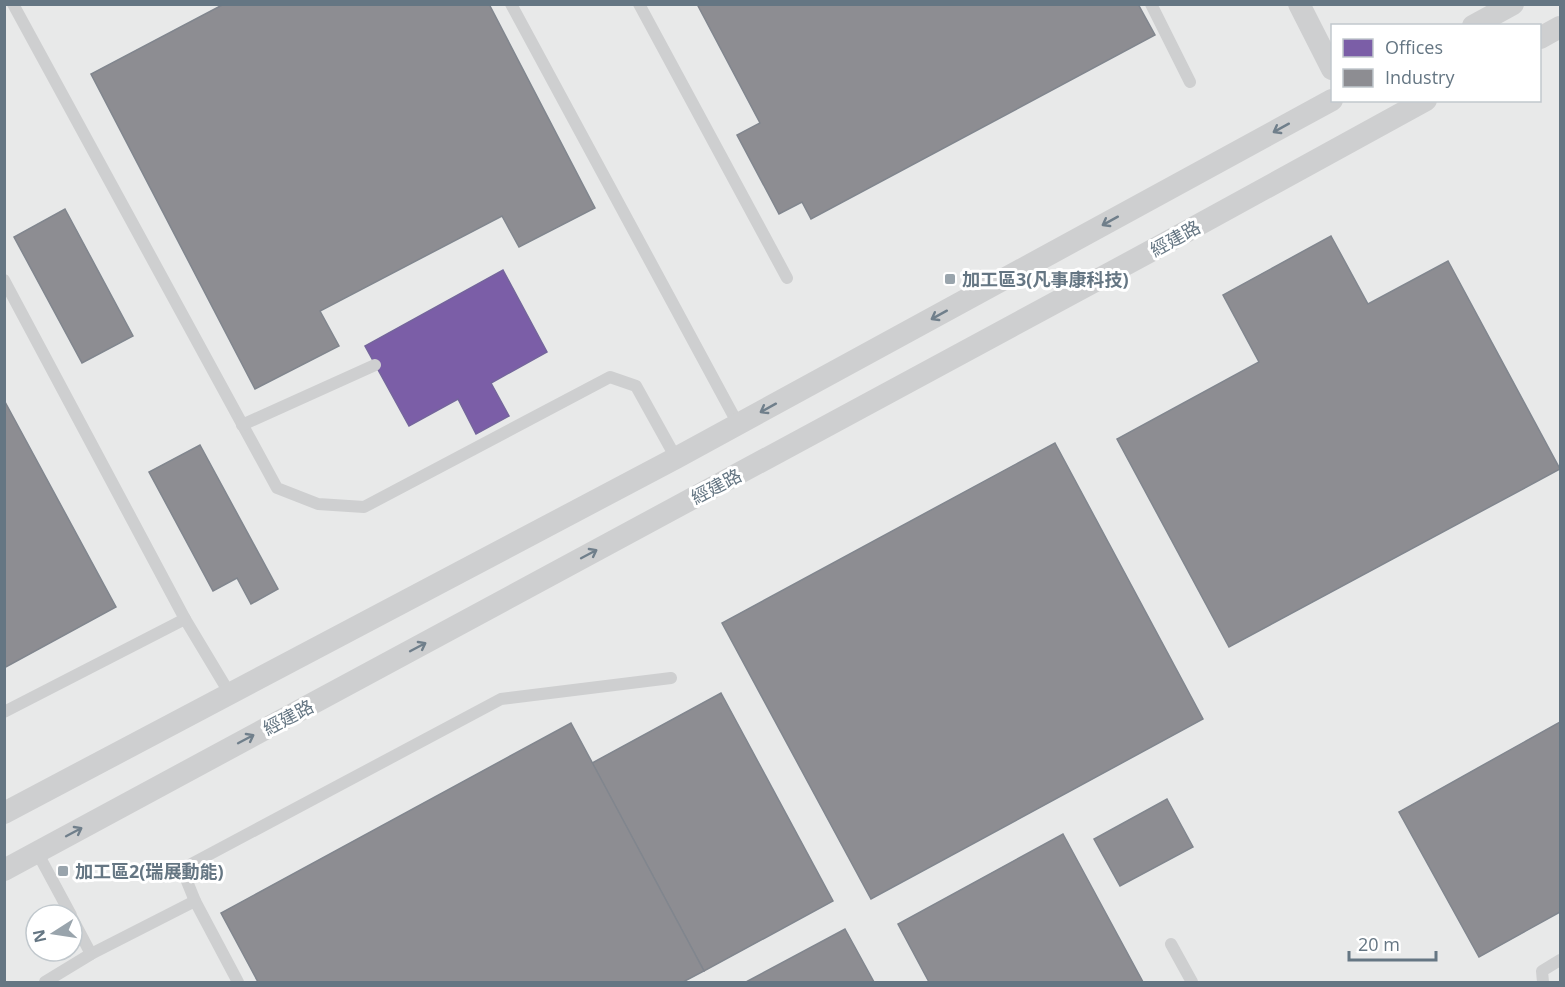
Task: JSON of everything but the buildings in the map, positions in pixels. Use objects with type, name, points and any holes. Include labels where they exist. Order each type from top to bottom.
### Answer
[{"type":"street","points":[[1299,4],[1331,67]]},
{"type":"street","points":[[1477,24],[1513,4]]},
{"type":"street","points":[[1541,37],[1560,27]]},
{"type":"street","points":[[4,813],[676,458],[1331,101]]},
{"type":"street","name":"經建路","points":[[4,870],[1422,102]]},
{"type":"lane","points":[[13,4],[277,488],[318,504],[364,507],[610,376],[636,386],[676,458]]},
{"type":"lane","points":[[511,4],[738,424]]},
{"type":"lane","points":[[639,4],[787,278]]},
{"type":"lane","points":[[1151,4],[1190,82]]},
{"type":"lane","points":[[4,279],[185,619],[230,694]]},
{"type":"lane","points":[[242,425],[375,365]]},
{"type":"lane","points":[[4,712],[185,619]]},
{"type":"lane","points":[[238,982],[195,901],[182,869],[501,699],[671,678]]},
{"type":"lane","points":[[37,852],[64,903]]},
{"type":"lane","points":[[45,982],[92,954],[195,901]]},
{"type":"lane","points":[[84,940],[92,954]]},
{"type":"lane","points":[[1171,944],[1192,982]]},
{"type":"lane","points":[[1543,982],[1542,971],[1560,960]]},
{"type":"shaded area","points":[[5,5],[1560,5],[1560,982],[5,982]]},
{"type":"place","name":"加工區3(凡事康科技)","points":[[950,279]]},
{"type":"place","name":"加工區2(瑞展動能)","points":[[63,871]]}]
